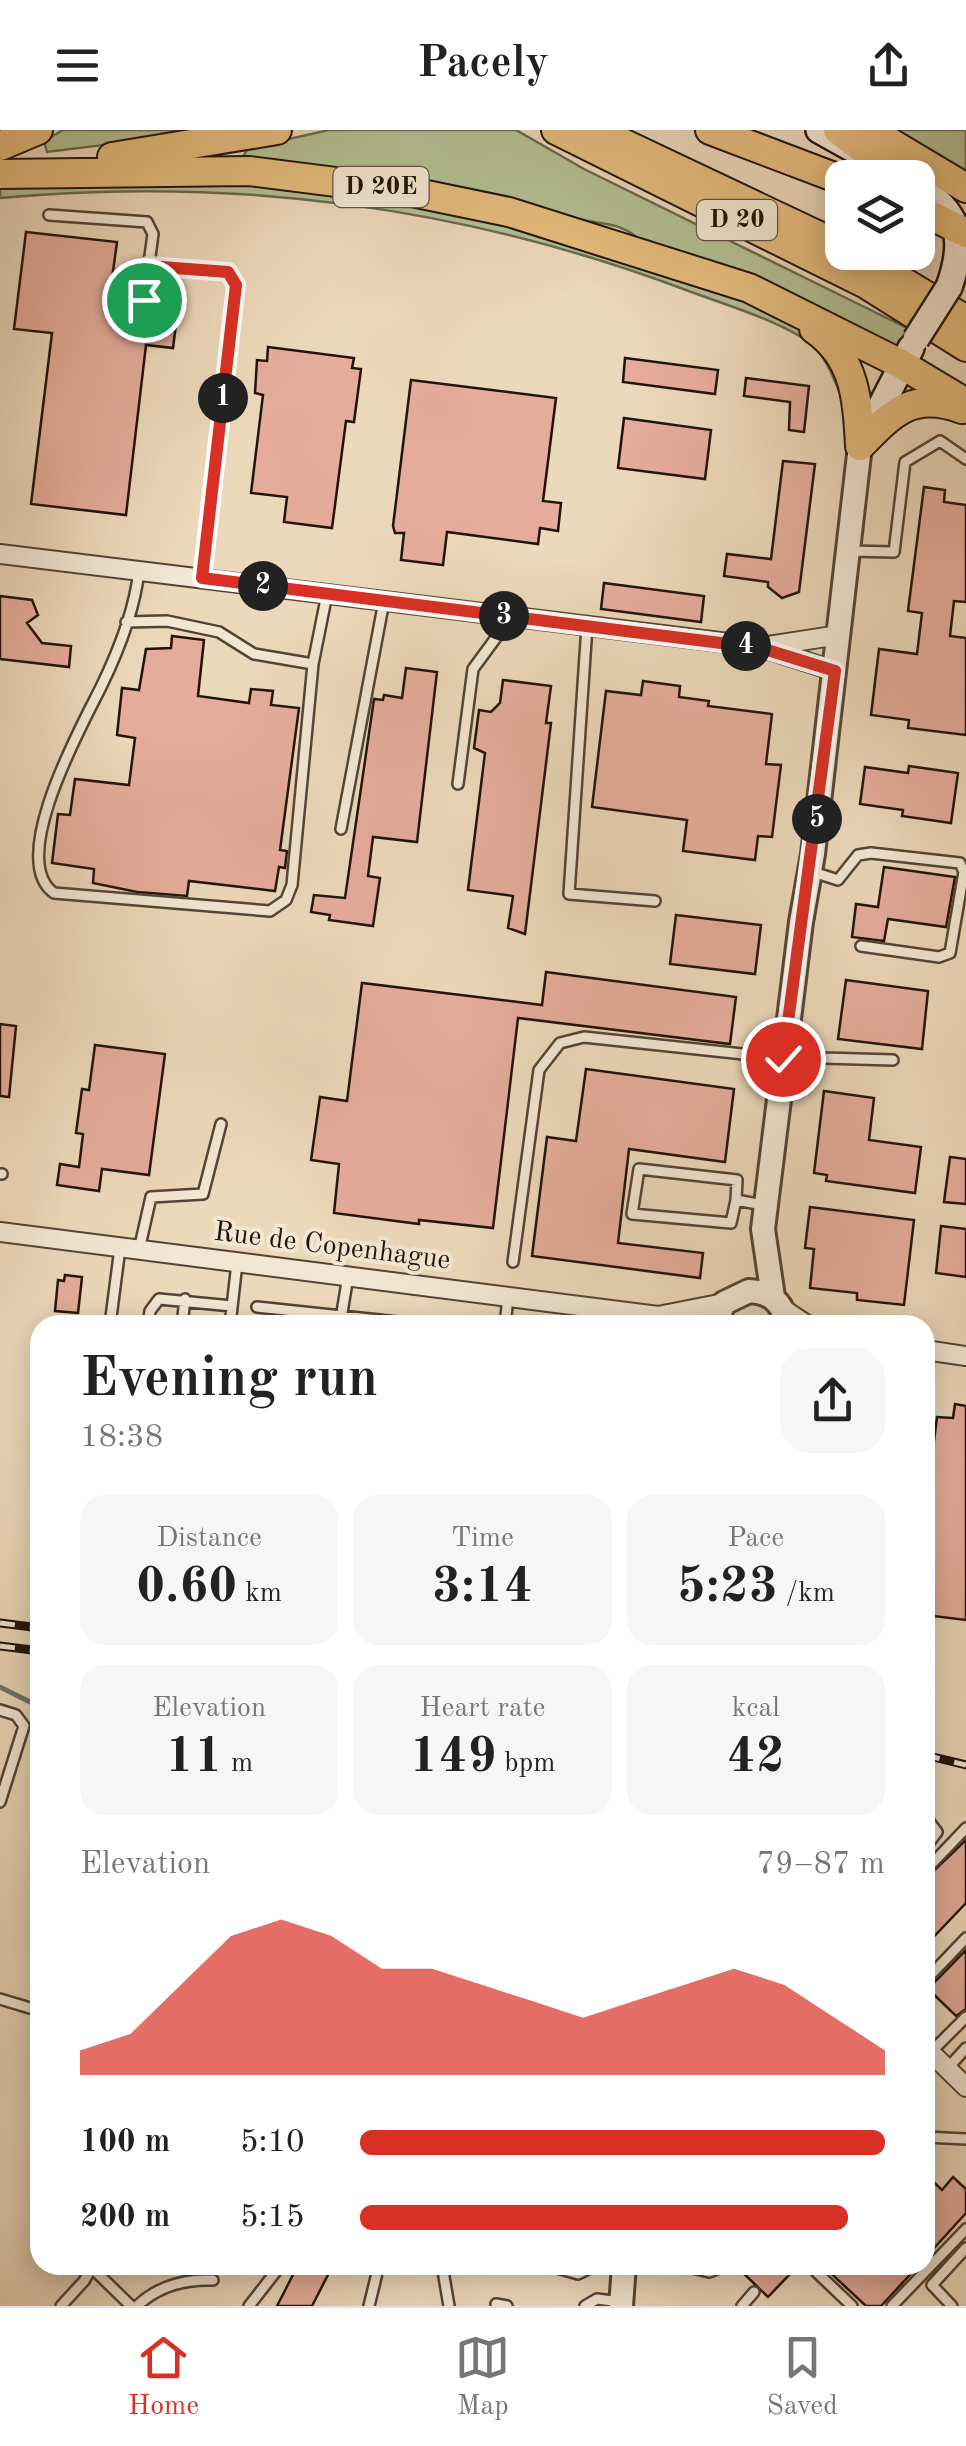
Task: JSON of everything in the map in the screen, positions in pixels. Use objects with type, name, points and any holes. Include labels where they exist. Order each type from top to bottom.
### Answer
[{"type":"main road","points":[[2,164],[38,130]]},
{"type":"main road","points":[[2,164],[277,130]]},
{"type":"main road","points":[[530,130],[582,159],[776,239]]},
{"type":"main road","name":"D 20","points":[[556,130],[866,284],[966,347]]},
{"type":"main road","name":"D 20","points":[[595,130],[825,239]]},
{"type":"main road","points":[[710,130],[825,174]]},
{"type":"main road","points":[[819,130],[875,160]]},
{"type":"main road","points":[[838,130],[880,160]]},
{"type":"main road","points":[[869,130],[966,188]]},
{"type":"main road","name":"D 20E","points":[[2,164],[234,170],[407,190],[552,224],[748,288],[901,364],[966,403]]},
{"type":"main road","points":[[860,446],[901,364],[963,258],[964,234],[949,208],[935,198]]},
{"type":"main road","points":[[935,215],[964,234]]},
{"type":"main road","points":[[884,270],[966,320]]},
{"type":"main road","points":[[748,288],[833,343],[857,392],[860,446]]},
{"type":"main road","points":[[860,446],[901,409],[921,401],[966,411]]},
{"type":"street","points":[[781,1310],[766,1272],[764,1217],[860,446]]},
{"type":"street","points":[[0,554],[761,648],[835,671]]},
{"type":"street","points":[[761,648],[839,635]]},
{"type":"street","points":[[725,1308],[764,1217]]},
{"type":"street","name":"Rue de Copenhague","points":[[0,1232],[650,1315]]},
{"type":"street","points":[[725,1308],[755,1291],[781,1310]]},
{"type":"street","name":"Rue de Copenhague","points":[[666,1315],[725,1308]]},
{"type":"street","points":[[935,1351],[966,1356]]},
{"type":"street","points":[[935,2058],[966,2087]]},
{"type":"street","points":[[621,2304],[623,2275]]},
{"type":"lane","points":[[49,215],[147,222],[153,234],[144,300]]},
{"type":"lane","points":[[148,266],[228,272],[236,285],[202,578]]},
{"type":"lane","points":[[849,551],[894,552],[905,462],[940,441],[966,459]]},
{"type":"lane","points":[[139,570],[126,622],[102,686],[63,761],[42,829],[38,871],[43,886],[54,893],[270,911],[286,900],[292,885],[313,664],[327,594]]},
{"type":"lane","points":[[341,829],[384,601]]},
{"type":"lane","points":[[458,784],[473,668],[498,635],[500,615]]},
{"type":"lane","points":[[126,622],[166,621],[219,632],[254,654],[313,664]]},
{"type":"lane","points":[[587,626],[569,894],[655,901]]},
{"type":"lane","points":[[810,871],[838,880],[858,855],[871,853],[960,863],[964,872],[950,953],[938,956],[862,946]]},
{"type":"lane","points":[[513,1262],[539,1070],[560,1043],[584,1037],[784,1052],[806,1048],[824,1058],[893,1060]]},
{"type":"lane","points":[[113,1315],[130,1249],[151,1198],[203,1194],[222,1124]]},
{"type":"lane","points":[[639,1168],[737,1180],[736,1200],[730,1223],[632,1214],[639,1168]]},
{"type":"lane","points":[[736,1200],[764,1217]]},
{"type":"lane","points":[[231,1315],[237,1262]]},
{"type":"lane","points":[[342,1315],[348,1276]]},
{"type":"lane","points":[[506,1315],[508,1297]]},
{"type":"lane","points":[[149,1315],[159,1299],[232,1306]]},
{"type":"lane","points":[[183,1315],[185,1299]]},
{"type":"lane","points":[[257,1307],[313,1315]]},
{"type":"lane","points":[[0,1710],[16,1715],[24,1726],[0,1802]]},
{"type":"lane","points":[[935,1861],[966,1828]]},
{"type":"lane","points":[[935,1971],[966,1938]]},
{"type":"lane","points":[[0,1999],[30,2008]]},
{"type":"lane","points":[[935,2045],[966,2016]]},
{"type":"lane","points":[[948,2068],[966,2048]]},
{"type":"lane","points":[[935,2137],[966,2139]]},
{"type":"lane","points":[[935,2261],[966,2229]]},
{"type":"lane","points":[[952,2306],[932,2285],[966,2248]]},
{"type":"lane","points":[[61,2306],[86,2275]]},
{"type":"lane","points":[[102,2275],[134,2306],[183,2281],[213,2280]]},
{"type":"lane","points":[[249,2306],[272,2275]]},
{"type":"lane","points":[[369,2306],[377,2275]]},
{"type":"lane","points":[[444,2275],[449,2306]]},
{"type":"lane","points":[[819,2275],[852,2306]]},
{"type":"lane","points":[[892,2306],[922,2275]]},
{"type":"lane","points":[[742,2306],[754,2292]]},
{"type":"lane","points":[[585,2306],[597,2299],[621,2304]]},
{"type":"green space","points":[[63,130],[225,130],[47,152],[44,141]]},
{"type":"green space","points":[[329,130],[516,130],[584,169],[907,328],[896,350],[641,241],[616,226],[431,184],[243,157],[248,148]]},
{"type":"green space","points":[[889,130],[966,130],[966,175]]},
{"type":"green space","points":[[74,181],[304,185],[427,203],[544,232],[757,303],[805,327],[832,352],[847,410],[818,351],[785,328],[603,261],[519,238],[434,219],[262,196],[175,191],[0,198],[0,187]]},
{"type":"building","points":[[26,232],[117,242],[107,316],[176,324],[173,348],[146,345],[126,515],[31,504],[52,333],[14,329]]},
{"type":"building","points":[[268,347],[354,358],[352,368],[361,369],[354,422],[346,421],[332,528],[284,522],[287,497],[251,493],[263,395],[255,393],[257,360],[267,361]]},
{"type":"building","points":[[625,358],[718,370],[715,394],[623,382]]},
{"type":"building","points":[[746,378],[809,386],[804,432],[789,430],[790,402],[744,396]]},
{"type":"building","points":[[411,380],[556,398],[543,501],[561,503],[558,531],[540,528],[538,544],[447,532],[443,565],[401,560],[404,533],[395,533],[393,526]]},
{"type":"building","points":[[624,418],[711,430],[705,479],[618,468]]},
{"type":"building","points":[[783,461],[815,464],[799,592],[782,598],[768,587],[768,582],[724,576],[727,554],[771,559]]},
{"type":"building","points":[[924,487],[945,490],[944,502],[966,505],[966,602],[954,601],[950,636],[966,638],[966,735],[908,728],[909,720],[871,715],[879,649],[917,654],[922,613],[908,611]]},
{"type":"building","points":[[604,583],[704,596],[701,622],[601,609]]},
{"type":"building","points":[[0,596],[32,600],[38,615],[27,623],[42,643],[71,646],[69,667],[0,659]]},
{"type":"building","points":[[172,636],[204,640],[198,696],[249,703],[251,689],[273,691],[271,705],[299,708],[280,850],[287,851],[285,868],[279,867],[275,891],[189,881],[187,896],[137,892],[93,883],[94,869],[52,863],[58,814],[70,815],[75,779],[129,785],[135,738],[117,735],[122,688],[139,690],[146,649],[171,648]]},
{"type":"building","points":[[406,668],[437,672],[417,842],[373,837],[368,876],[380,878],[373,926],[329,920],[330,915],[311,912],[314,895],[345,898],[374,699],[383,700],[384,695],[402,698]]},
{"type":"building","points":[[503,680],[551,686],[546,723],[551,723],[525,934],[508,928],[513,896],[468,890],[485,753],[474,748],[479,710],[491,712],[500,703]]},
{"type":"building","points":[[643,681],[680,686],[679,697],[709,701],[708,706],[772,714],[766,764],[781,765],[772,837],[758,836],[755,860],[683,851],[687,820],[592,807],[606,691],[641,695]]},
{"type":"building","points":[[909,766],[958,773],[951,823],[902,816],[903,810],[860,804],[865,767],[908,773]]},
{"type":"building","points":[[884,867],[955,877],[946,927],[888,919],[884,941],[852,937],[856,904],[878,907]]},
{"type":"building","points":[[676,915],[761,925],[755,974],[670,964]]},
{"type":"building","points":[[546,972],[736,997],[730,1044],[518,1018],[493,1228],[334,1213],[339,1164],[311,1160],[320,1097],[347,1101],[362,983],[542,1005]]},
{"type":"building","points":[[846,980],[928,991],[922,1049],[838,1039]]},
{"type":"building","points":[[0,1024],[16,1026],[9,1097],[0,1096]]},
{"type":"building","points":[[95,1045],[165,1054],[149,1175],[102,1169],[99,1191],[57,1185],[60,1164],[79,1167],[83,1134],[76,1133],[82,1089],[89,1090]]},
{"type":"building","points":[[586,1069],[734,1089],[725,1162],[629,1149],[618,1243],[703,1253],[700,1278],[532,1256],[547,1137],[576,1141]]},
{"type":"building","points":[[824,1091],[874,1098],[869,1140],[921,1147],[915,1193],[826,1181],[827,1175],[814,1173]]},
{"type":"building","points":[[950,1157],[966,1159],[966,1204],[944,1202]]},
{"type":"building","points":[[810,1207],[914,1220],[904,1305],[857,1300],[857,1293],[810,1288],[814,1249],[805,1248]]},
{"type":"building","points":[[941,1226],[966,1229],[966,1277],[936,1273]]},
{"type":"building","points":[[65,1275],[82,1277],[78,1313],[55,1311],[58,1280],[64,1281]]},
{"type":"building","points":[[955,1404],[966,1406],[966,1620],[935,1616],[935,1433],[937,1417],[953,1418]]},
{"type":"building","points":[[966,1840],[966,1903],[935,1936],[935,1869]]},
{"type":"building","points":[[966,1950],[966,2009],[956,2016],[935,1996],[935,1982]]},
{"type":"building","points":[[953,2177],[966,2189],[966,2213],[935,2247],[935,2183],[942,2190]]},
{"type":"building","points":[[293,2275],[328,2275],[312,2306],[277,2306]]},
{"type":"building","points":[[745,2275],[789,2275],[768,2297]]},
{"type":"building","points":[[833,2275],[910,2275],[881,2306],[866,2306]]},
{"type":"waterway","points":[[0,1687],[30,1702]]},
{"type":"railway","points":[[0,1623],[30,1627]]},
{"type":"railway","points":[[0,1646],[30,1650]]},
{"type":"railway","points":[[935,1757],[966,1765]]},
{"type":"route","points":[[144,300],[148,266],[228,272],[236,285],[202,578],[761,648],[835,671],[783,1059]]}]
